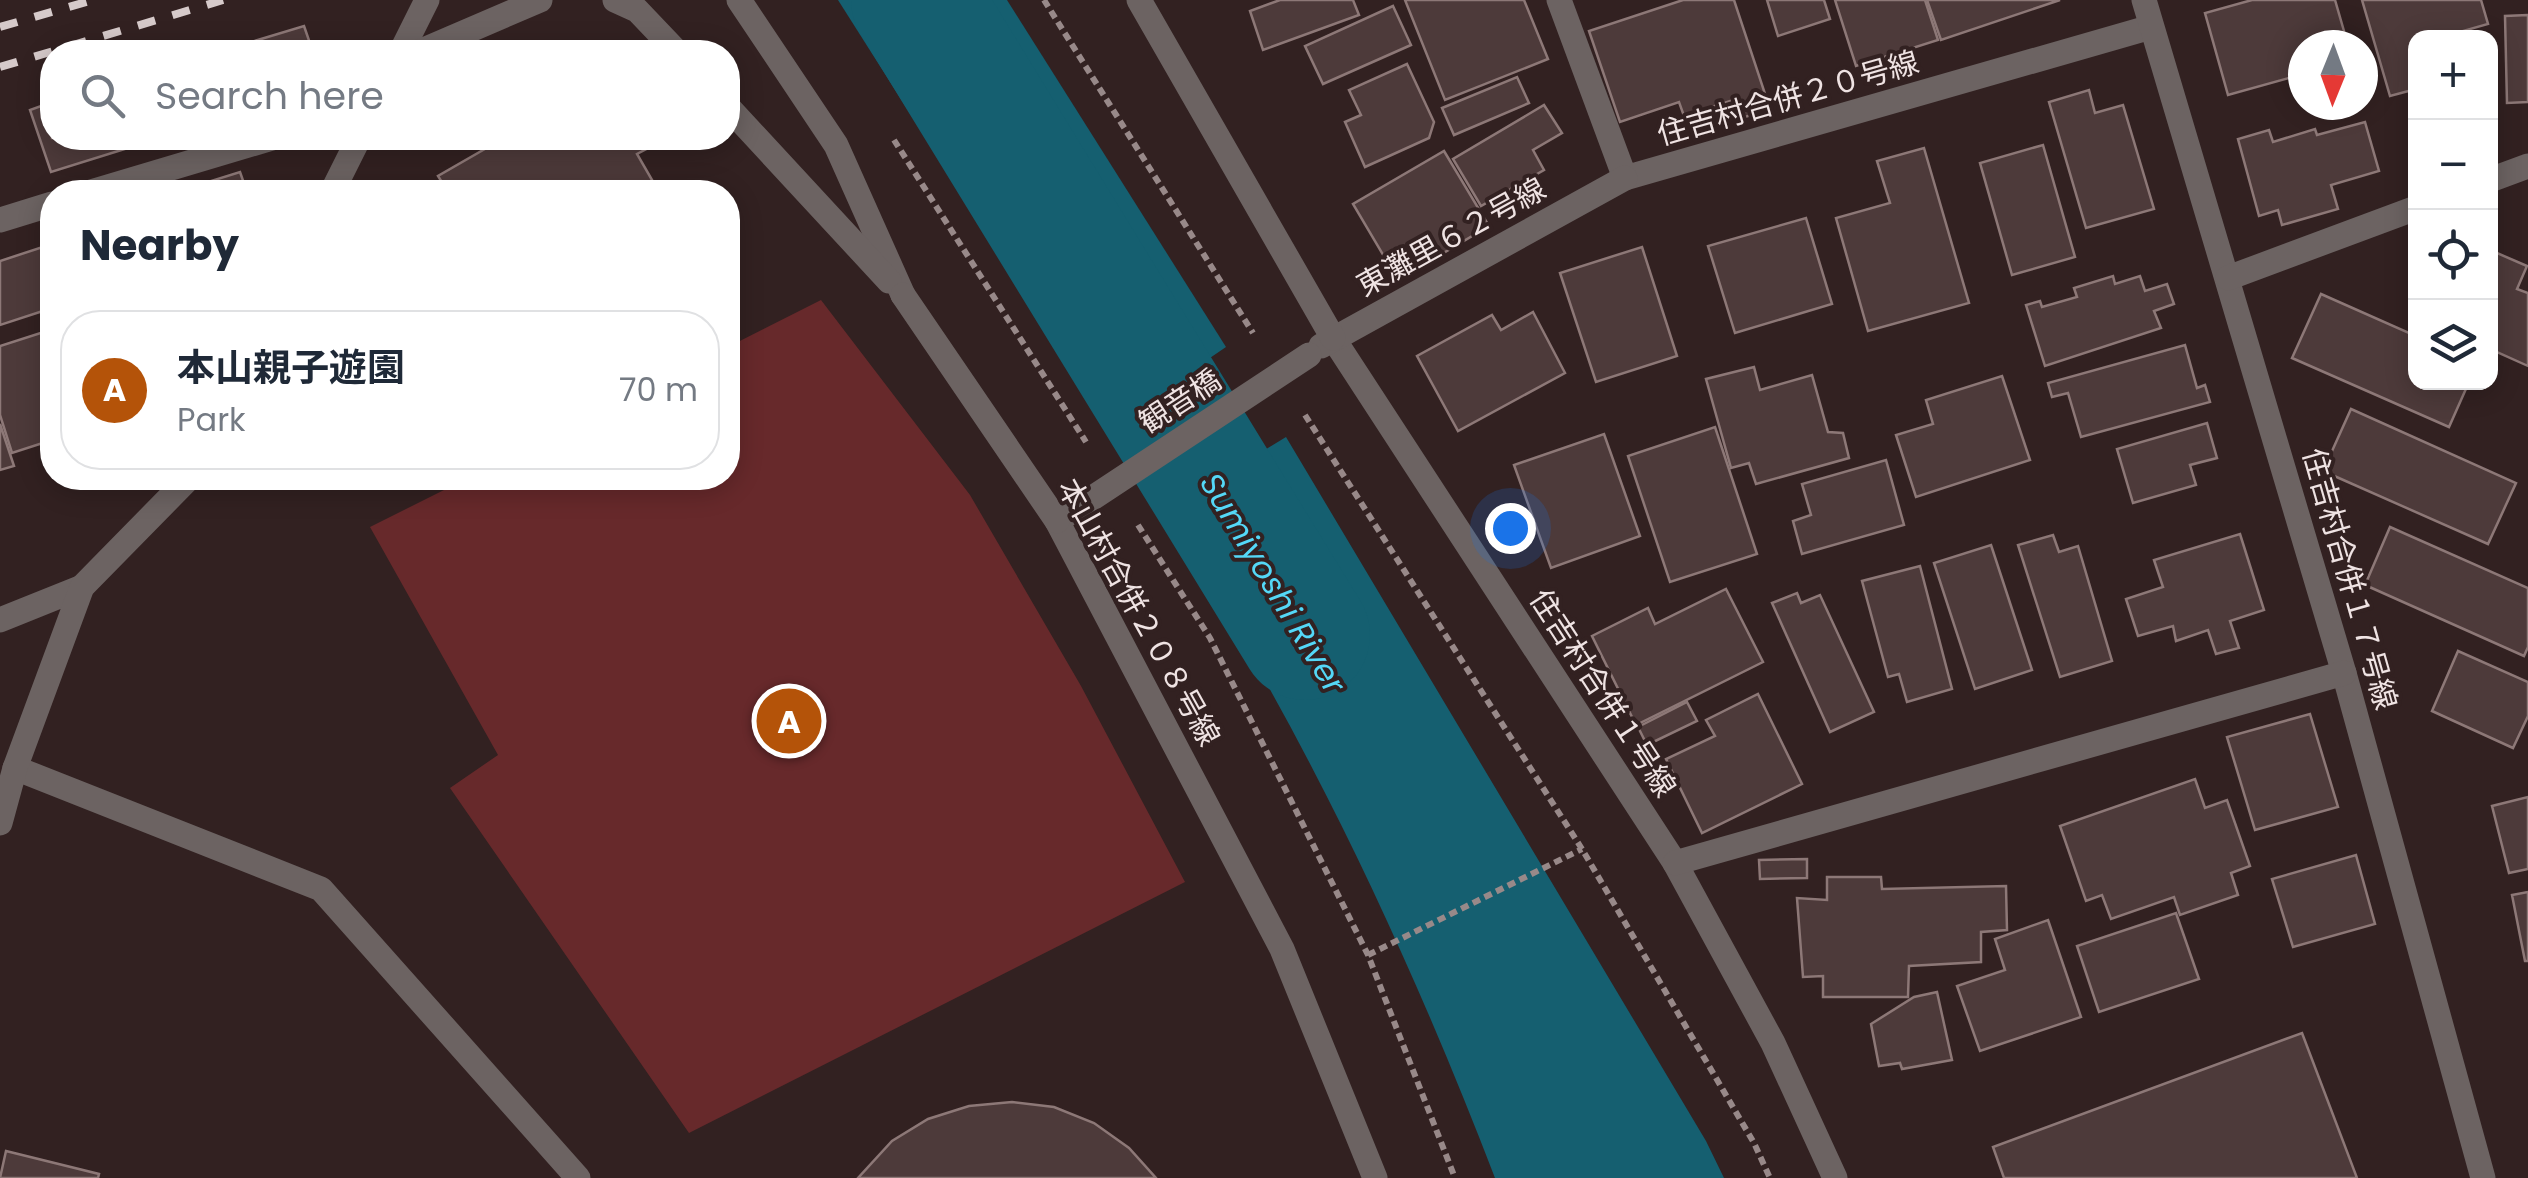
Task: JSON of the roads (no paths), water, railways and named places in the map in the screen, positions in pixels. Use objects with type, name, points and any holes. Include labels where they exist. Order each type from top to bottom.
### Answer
[{"type":"street","points":[[407,40],[427,0]]},
{"type":"street","points":[[446,40],[540,0]]},
{"type":"street","points":[[615,0],[637,10],[666,40]]},
{"type":"street","name":"本山村合併２０８号線","points":[[739,0],[836,146],[903,296],[1058,521],[1282,949],[1374,1178]]},
{"type":"street","name":"住吉村合併１号線","points":[[1139,0],[1333,338],[1675,864],[1773,1043],[1835,1178]]},
{"type":"street","name":"住吉村合併２０号線","points":[[1559,0],[1625,178],[2151,27]]},
{"type":"street","name":"住吉村合併１７号線","points":[[2144,0],[2344,674],[2484,1178]]},
{"type":"street","points":[[740,120],[903,296]]},
{"type":"street","points":[[131,180],[232,150]]},
{"type":"street","points":[[338,180],[353,150]]},
{"type":"street","points":[[2498,177],[2528,166]]},
{"type":"street","name":"東灘里６２号線","points":[[1309,355],[1333,338],[1625,178]]},
{"type":"street","points":[[0,220],[40,208]]},
{"type":"street","points":[[2228,278],[2411,210]]},
{"type":"street","name":"観音橋","points":[[1058,521],[1309,355]]},
{"type":"street","points":[[0,620],[82,587],[177,490]]},
{"type":"street","points":[[0,823],[14,768],[82,587]]},
{"type":"street","points":[[1675,864],[2344,674]]},
{"type":"street","points":[[14,768],[321,889],[578,1178]]},
{"type":"water","points":[[838,0],[1007,0],[1226,347],[1109,427]]},
{"type":"water","points":[[1286,437],[1706,1141],[1724,1178],[1495,1178],[1425,1005],[1347,836],[1260,671],[1163,512]]},
{"type":"waterway","name":"Sumiyoshi River","points":[[916,0],[1305,635]]},
{"type":"railway","points":[[0,27],[93,0]]},
{"type":"railway","points":[[90,40],[223,0]]},
{"type":"railway","points":[[0,67],[40,55]]},
{"type":"place","name":"本山親子遊園","points":[[789,721]]}]
